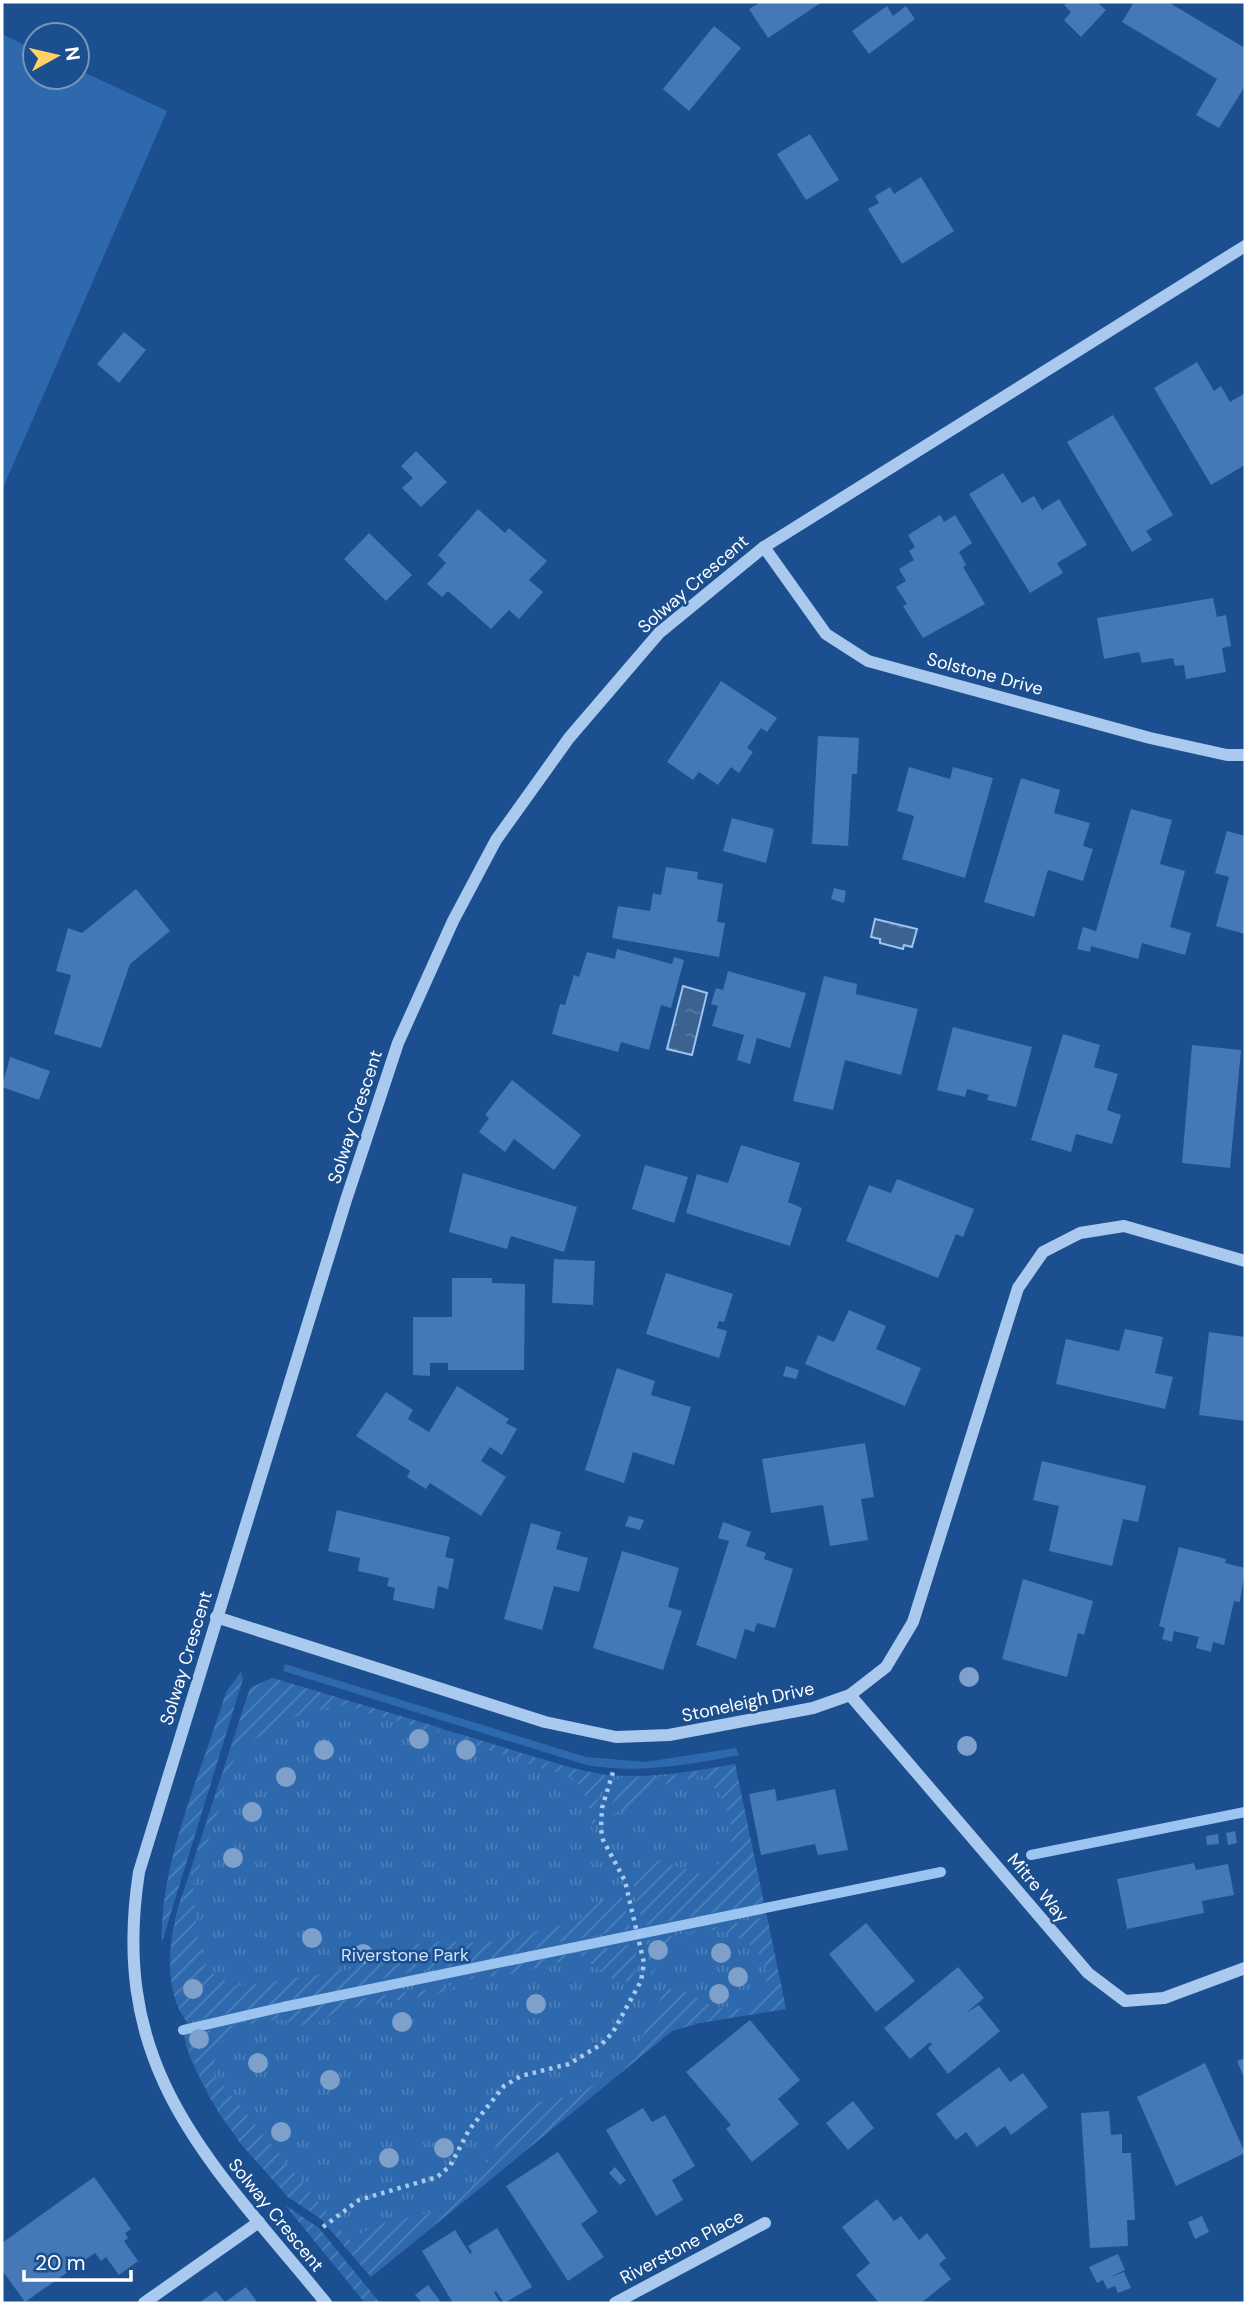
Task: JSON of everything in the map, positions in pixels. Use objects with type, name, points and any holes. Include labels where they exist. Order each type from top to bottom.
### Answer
[{"type":"street","name":"Solway Crescent","points":[[326,2303],[208,2160],[166,2093],[153,2059],[142,2017],[131,1941],[139,1872],[216,1617],[398,1043],[453,921],[496,840],[569,738],[659,632],[764,547],[1245,246]]},
{"type":"street","name":"Solstone Drive","points":[[764,547],[826,634],[868,661],[1150,738],[1227,755],[1245,755]]},
{"type":"street","name":"Stoneleigh Drive","points":[[216,1617],[545,1721],[616,1737],[669,1735],[813,1708],[850,1695],[886,1667],[914,1622],[1018,1288],[1043,1252],[1080,1233],[1124,1226],[1245,1261]]},
{"type":"street","name":"Mitre Way","points":[[850,1695],[1087,1973],[1125,2001],[1164,1998],[1245,1968]]},
{"type":"street","points":[[144,2303],[259,2222]]},
{"type":"street","name":"Riverstone Place","points":[[615,2303],[765,2222]]},
{"type":"path","points":[[323,2227],[359,2200],[437,2177],[450,2166],[469,2130],[504,2086],[521,2076],[569,2064],[602,2044],[613,2032],[643,1975],[643,1958],[625,1881],[603,1840],[601,1829],[602,1808],[613,1772]]},
{"type":"green space","points":[[2,34],[21,43],[21,91],[91,91],[91,76],[167,111],[2,490]]},
{"type":"green space","points":[[285,1664],[586,1757],[645,1762],[736,1748],[739,1755],[682,1765],[644,1768],[586,1765],[283,1671]]},
{"type":"green space","points":[[241,1672],[243,1679],[162,1942],[168,1880],[184,1816],[226,1692]]},
{"type":"green space","name":"Riverstone Park","points":[[272,1678],[586,1772],[643,1776],[735,1764],[786,2009],[699,2023],[672,2031],[371,2277],[319,2217],[288,2197],[220,2115],[189,2055],[182,2029],[187,2022],[175,1997],[172,1983],[172,1939],[177,1911],[250,1688]]},
{"type":"green space","points":[[272,1678],[441,1728],[438,1733],[339,1704],[288,1719],[241,1748],[227,1773],[220,1806],[193,1885],[198,1942],[206,1964],[217,1978],[241,1986],[264,1983],[352,1969],[404,1946],[441,1941],[485,1943],[575,1922],[602,1900],[621,1892],[630,1929],[555,1943],[486,1962],[397,1974],[357,1987],[187,2022],[176,2002],[171,1978],[173,1930],[250,1688]]},
{"type":"green space","points":[[460,1734],[554,1764],[605,1775],[597,1805],[594,1839],[588,1801],[575,1779],[459,1740]]},
{"type":"green space","points":[[735,1764],[764,1904],[742,1911],[721,1911],[643,1926],[632,1877],[646,1859],[651,1858],[704,1875],[721,1862],[728,1852],[732,1832],[722,1800],[702,1776],[656,1786],[640,1807],[615,1812],[607,1820],[621,1777],[669,1776]]},
{"type":"green space","points":[[767,1917],[786,2009],[699,2023],[672,2031],[371,2277],[334,2234],[332,2231],[337,2226],[351,2242],[376,2226],[436,2211],[461,2197],[480,2175],[501,2136],[518,2112],[533,2103],[562,2098],[582,2090],[600,2081],[627,2058],[647,2028],[664,1991],[678,1989],[725,2009],[758,2004],[767,1992],[765,1960],[736,1936],[713,1930],[689,1934],[670,1948],[651,1976],[646,1941]]},
{"type":"green space","points":[[634,1944],[637,1962],[628,1992],[627,1981],[614,1980],[581,1956],[518,1973],[466,1980],[446,1992],[339,2010],[311,2027],[278,2019],[232,2028],[216,2056],[214,2074],[328,2214],[321,2219],[288,2197],[240,2143],[210,2098],[186,2044],[186,2036],[326,2003],[448,1987],[459,1978],[485,1975],[527,1961]]},
{"type":"green space","points":[[285,2205],[319,2228],[380,2303],[365,2303]]},
{"type":"water","points":[[875,919],[917,929],[912,947],[904,945],[903,949],[880,943],[880,939],[871,937]]},
{"type":"water","points":[[683,986],[707,993],[692,1055],[667,1049]]},
{"type":"building","points":[[761,2],[822,2],[768,38],[749,9]]},
{"type":"building","points":[[1068,2],[1097,2],[1106,10],[1081,37],[1064,20],[1071,12],[1064,5]]},
{"type":"building","points":[[1134,2],[1168,2],[1245,48],[1245,86],[1219,128],[1196,115],[1217,79],[1122,22]]},
{"type":"building","points":[[887,6],[893,16],[906,6],[915,19],[869,54],[852,31]]},
{"type":"building","points":[[714,26],[741,48],[689,111],[663,89]]},
{"type":"building","points":[[810,134],[839,180],[806,200],[777,154]]},
{"type":"building","points":[[921,177],[954,231],[902,264],[868,209],[879,203],[875,196],[890,187],[894,194]]},
{"type":"building","points":[[124,332],[146,350],[119,383],[97,364]]},
{"type":"building","points":[[1197,362],[1214,391],[1221,386],[1230,402],[1245,393],[1245,465],[1211,485],[1154,388]]},
{"type":"building","points":[[1113,415],[1173,515],[1146,531],[1152,540],[1132,552],[1067,442]]},
{"type":"building","points":[[416,451],[447,482],[421,507],[402,488],[413,478],[401,466]]},
{"type":"building","points":[[1003,473],[1022,503],[1034,496],[1042,510],[1059,499],[1087,545],[1057,563],[1063,573],[1030,593],[969,494]]},
{"type":"building","points":[[478,509],[505,533],[509,528],[547,561],[529,580],[543,592],[519,619],[509,610],[491,629],[448,591],[442,597],[427,584],[446,563],[438,555]]},
{"type":"building","points":[[940,515],[944,522],[955,515],[972,543],[959,552],[966,565],[963,567],[985,604],[923,638],[903,606],[907,604],[896,587],[906,581],[899,569],[914,560],[909,551],[915,547],[908,535]]},
{"type":"building","points":[[369,533],[412,575],[386,601],[344,559]]},
{"type":"building","points":[[1213,598],[1217,617],[1226,615],[1231,646],[1222,648],[1226,672],[1186,679],[1184,665],[1175,666],[1173,658],[1142,663],[1139,652],[1104,659],[1097,618]]},
{"type":"building","points":[[721,681],[777,718],[767,732],[761,728],[747,748],[753,752],[739,773],[731,767],[718,785],[699,772],[693,780],[667,762]]},
{"type":"building","points":[[818,736],[859,738],[857,774],[852,774],[848,846],[812,844]]},
{"type":"building","points":[[909,767],[950,779],[953,767],[993,778],[965,878],[902,859],[914,816],[897,811]]},
{"type":"building","points":[[1021,778],[1060,790],[1054,813],[1090,823],[1083,846],[1093,849],[1083,881],[1048,870],[1034,917],[984,902]]},
{"type":"building","points":[[1131,809],[1172,820],[1160,864],[1185,871],[1170,927],[1191,933],[1185,955],[1142,943],[1138,959],[1091,946],[1090,952],[1077,949],[1083,927],[1096,931]]},
{"type":"building","points":[[732,818],[774,829],[766,863],[723,851]]},
{"type":"building","points":[[1227,831],[1245,836],[1245,934],[1216,926],[1229,877],[1215,873]]},
{"type":"building","points":[[666,867],[698,872],[697,879],[723,884],[717,922],[725,923],[719,957],[612,938],[618,906],[650,911],[653,893],[661,895]]},
{"type":"building","points":[[834,888],[846,891],[844,903],[831,899]]},
{"type":"building","points":[[136,889],[170,931],[130,964],[101,1048],[54,1034],[71,975],[56,971],[68,928],[82,933]]},
{"type":"building","points":[[617,949],[672,964],[674,957],[684,960],[671,1008],[661,1005],[649,1050],[621,1042],[618,1052],[552,1034],[560,1004],[565,1005],[574,975],[579,977],[587,952],[615,959]]},
{"type":"building","points":[[728,971],[806,993],[790,1048],[757,1038],[750,1064],[737,1060],[744,1035],[712,1026],[718,1006],[711,1004],[716,988],[723,990]]},
{"type":"building","points":[[824,976],[857,984],[856,994],[918,1009],[901,1075],[845,1060],[833,1110],[793,1101]]},
{"type":"building","points":[[953,1027],[1032,1047],[1016,1107],[987,1100],[989,1095],[967,1089],[965,1097],[937,1090]]},
{"type":"building","points":[[1063,1034],[1100,1045],[1094,1067],[1118,1074],[1107,1110],[1121,1115],[1112,1144],[1076,1134],[1071,1152],[1031,1140]]},
{"type":"building","points":[[1192,1045],[1241,1050],[1230,1168],[1182,1163]]},
{"type":"building","points":[[10,1057],[50,1071],[39,1100],[2,1087]]},
{"type":"building","points":[[512,1080],[581,1135],[554,1170],[514,1139],[505,1152],[479,1132],[489,1118],[485,1115]]},
{"type":"building","points":[[741,1145],[800,1163],[788,1202],[802,1208],[790,1246],[686,1213],[697,1174],[728,1183]]},
{"type":"building","points":[[645,1165],[688,1177],[674,1223],[632,1209]]},
{"type":"building","points":[[463,1173],[577,1207],[564,1252],[511,1236],[507,1249],[449,1232]]},
{"type":"building","points":[[897,1179],[974,1209],[963,1237],[956,1234],[938,1278],[846,1241],[869,1185],[891,1193]]},
{"type":"building","points":[[554,1259],[595,1261],[593,1305],[552,1303]]},
{"type":"building","points":[[666,1273],[733,1294],[724,1322],[719,1321],[717,1328],[727,1331],[719,1358],[646,1334]]},
{"type":"building","points":[[452,1278],[492,1278],[492,1283],[525,1284],[524,1370],[448,1370],[448,1363],[430,1363],[430,1376],[413,1375],[413,1317],[452,1317]]},
{"type":"building","points":[[849,1310],[886,1326],[876,1349],[921,1368],[905,1406],[805,1364],[818,1335],[834,1342]]},
{"type":"building","points":[[1125,1329],[1163,1337],[1155,1373],[1173,1377],[1165,1409],[1056,1384],[1066,1339],[1119,1351]]},
{"type":"building","points":[[1209,1332],[1245,1337],[1245,1421],[1199,1415]]},
{"type":"building","points":[[786,1366],[799,1370],[796,1379],[783,1376]]},
{"type":"building","points":[[617,1368],[655,1381],[651,1395],[691,1407],[674,1465],[633,1452],[624,1483],[585,1470]]},
{"type":"building","points":[[457,1386],[509,1419],[506,1423],[517,1429],[502,1455],[490,1447],[481,1461],[506,1477],[481,1516],[430,1483],[426,1489],[407,1477],[410,1471],[356,1436],[386,1392],[413,1410],[408,1419],[429,1432]]},
{"type":"building","points":[[865,1443],[874,1497],[861,1499],[868,1540],[830,1546],[823,1505],[771,1513],[762,1459]]},
{"type":"building","points":[[1042,1461],[1146,1486],[1138,1522],[1123,1519],[1112,1566],[1049,1551],[1059,1506],[1033,1500]]},
{"type":"building","points":[[337,1510],[450,1537],[445,1557],[454,1559],[448,1589],[438,1586],[434,1609],[393,1600],[395,1588],[387,1586],[389,1578],[358,1571],[360,1558],[328,1551]]},
{"type":"building","points":[[629,1516],[644,1520],[640,1530],[625,1526]]},
{"type":"building","points":[[723,1522],[751,1532],[746,1546],[766,1553],[764,1559],[793,1569],[775,1628],[757,1623],[754,1632],[745,1629],[736,1659],[696,1645],[729,1541],[718,1538]]},
{"type":"building","points":[[531,1523],[561,1532],[556,1549],[588,1558],[579,1592],[554,1586],[542,1630],[504,1619]]},
{"type":"building","points":[[1179,1547],[1226,1559],[1225,1563],[1245,1568],[1240,1602],[1234,1601],[1224,1645],[1213,1642],[1211,1652],[1196,1648],[1199,1637],[1174,1631],[1172,1642],[1162,1639],[1165,1628],[1159,1626]]},
{"type":"building","points":[[622,1551],[679,1568],[668,1607],[682,1611],[663,1670],[593,1648]]},
{"type":"building","points":[[1023,1579],[1093,1601],[1084,1635],[1078,1633],[1067,1677],[1002,1659]]},
{"type":"building","points":[[775,1789],[777,1801],[835,1789],[848,1850],[818,1855],[815,1844],[761,1855],[749,1794]]},
{"type":"building","points":[[1235,1831],[1237,1843],[1228,1845],[1226,1833]]},
{"type":"building","points":[[1218,1834],[1219,1844],[1207,1845],[1206,1836]]},
{"type":"building","points":[[1194,1863],[1196,1870],[1228,1864],[1234,1895],[1202,1901],[1204,1913],[1127,1929],[1117,1879]]},
{"type":"building","points":[[866,1923],[915,1981],[876,2012],[829,1954]]},
{"type":"building","points":[[958,1967],[984,1998],[966,2013],[979,2005],[1000,2031],[948,2074],[928,2048],[932,2044],[930,2042],[910,2059],[884,2028]]},
{"type":"building","points":[[750,2020],[800,2080],[778,2099],[799,2124],[752,2162],[726,2129],[731,2125],[686,2072]]},
{"type":"building","points":[[1245,2058],[1245,2080],[1237,2061]]},
{"type":"building","points":[[1205,2063],[1245,2153],[1176,2186],[1137,2097]]},
{"type":"building","points":[[999,2067],[1010,2082],[1023,2073],[1048,2107],[1011,2135],[1005,2126],[977,2147],[966,2132],[956,2140],[936,2114]]},
{"type":"building","points":[[853,2101],[874,2128],[848,2150],[826,2123]]},
{"type":"building","points":[[643,2108],[652,2122],[665,2115],[695,2166],[672,2180],[683,2200],[656,2216],[606,2130]]},
{"type":"building","points":[[1109,2111],[1111,2135],[1122,2134],[1122,2153],[1131,2153],[1135,2220],[1127,2220],[1128,2246],[1090,2248],[1081,2113]]},
{"type":"building","points":[[558,2152],[598,2212],[581,2224],[604,2257],[568,2281],[506,2186]]},
{"type":"building","points":[[615,2167],[626,2180],[620,2185],[609,2173]]},
{"type":"building","points":[[94,2177],[131,2229],[125,2233],[128,2238],[124,2241],[138,2261],[119,2275],[106,2257],[101,2261],[95,2253],[25,2302],[2,2270],[2,2243]]},
{"type":"building","points":[[877,2199],[894,2221],[901,2216],[919,2240],[927,2233],[946,2258],[939,2264],[951,2279],[921,2303],[879,2303],[856,2275],[870,2263],[842,2227]]},
{"type":"building","points":[[1202,2216],[1209,2232],[1195,2239],[1188,2222]]},
{"type":"building","points":[[497,2228],[532,2287],[504,2303],[496,2291],[494,2292],[500,2303],[453,2303],[422,2251],[455,2230],[470,2254],[472,2252],[468,2246]]},
{"type":"building","points":[[1118,2254],[1125,2270],[1108,2278],[1124,2272],[1131,2288],[1118,2293],[1115,2286],[1107,2289],[1103,2280],[1097,2283],[1089,2267]]},
{"type":"building","points":[[428,2285],[440,2301],[437,2303],[422,2303],[415,2295]]},
{"type":"building","points":[[246,2287],[258,2303],[199,2303],[216,2291],[225,2302]]},
{"type":"waterway","points":[[1031,1855],[1245,1812]]},
{"type":"waterway","points":[[183,2030],[283,2007],[941,1872]]}]
